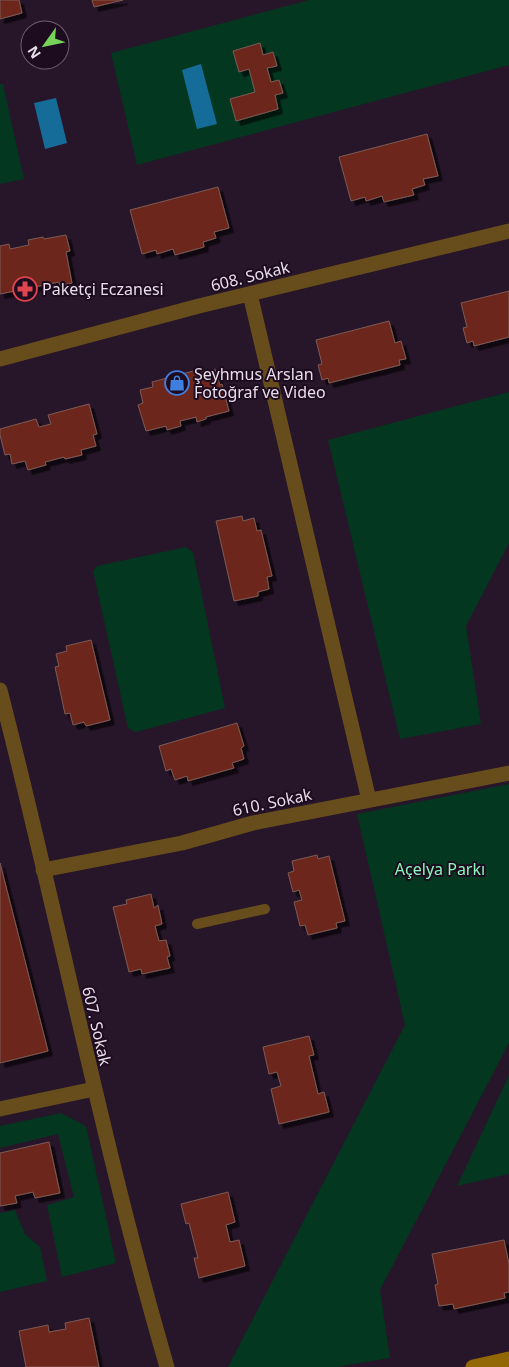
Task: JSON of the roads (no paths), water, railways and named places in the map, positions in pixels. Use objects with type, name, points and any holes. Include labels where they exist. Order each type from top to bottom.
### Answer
[{"type":"main road","points":[[473,1367],[509,1359]]},
{"type":"street","name":"608. Sokak","points":[[0,359],[250,294],[509,231]]},
{"type":"street","points":[[250,294],[369,800]]},
{"type":"street","name":"607. Sokak","points":[[0,690],[3,714],[43,870],[94,1089],[144,1288],[167,1367]]},
{"type":"street","name":"610. Sokak","points":[[43,870],[182,842],[253,823],[509,772]]},
{"type":"street","points":[[0,1110],[94,1089]]},
{"type":"lane","points":[[197,924],[265,909]]},
{"type":"water","points":[[201,64],[217,124],[197,129],[182,70]]},
{"type":"water","points":[[56,98],[67,143],[45,149],[34,103]]},
{"type":"place","name":"Paketçi Eczanesi","points":[[25,289]]},
{"type":"place","name":"Şeyhmus Arslan Fotoğraf ve Video","points":[[177,383]]},
{"type":"park label","name":"Açelya Parkı","points":[[440,869]]}]
